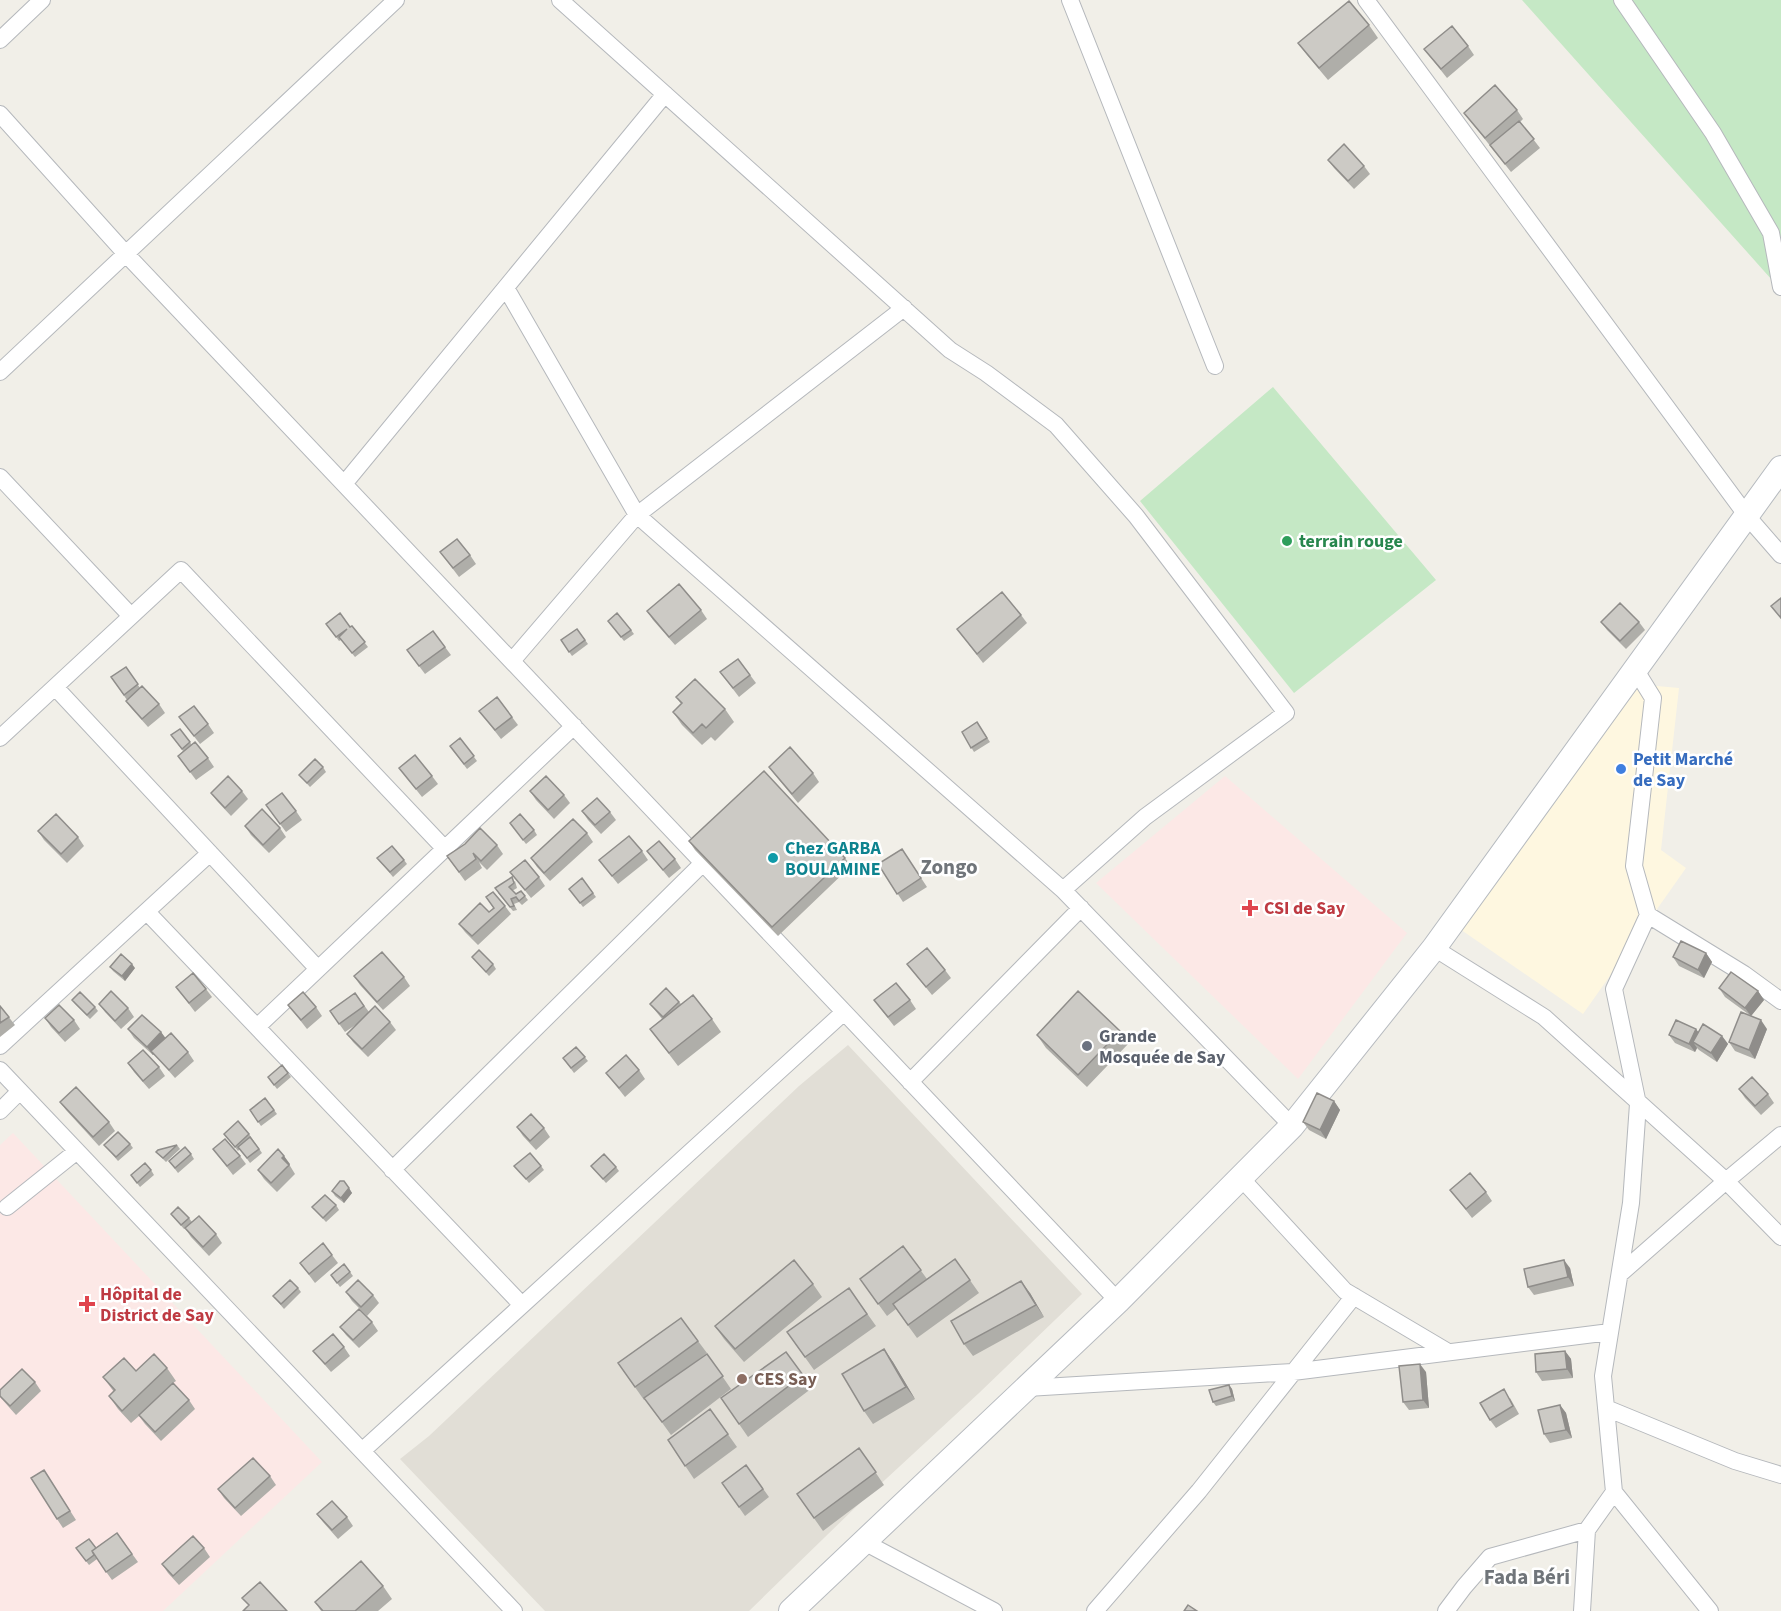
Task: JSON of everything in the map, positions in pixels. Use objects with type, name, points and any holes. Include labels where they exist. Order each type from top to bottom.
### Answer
[{"type":"street","points":[[0,40],[42,0]]},
{"type":"street","points":[[0,372],[396,0]]},
{"type":"street","points":[[560,0],[950,350],[986,373],[1056,425],[1136,516],[1286,713],[1145,817],[1063,890]]},
{"type":"street","points":[[1070,0],[1215,366]]},
{"type":"street","points":[[1366,0],[1747,516],[1781,555]]},
{"type":"street","points":[[1622,0],[1713,133],[1771,233],[1781,287]]},
{"type":"street","points":[[344,484],[664,94]]},
{"type":"street","points":[[0,114],[126,254],[1118,1301]]},
{"type":"street","points":[[506,288],[637,515],[1063,890],[1292,1126]]},
{"type":"street","points":[[512,661],[637,515],[904,308]]},
{"type":"street","points":[[791,1611],[1118,1301],[1292,1126],[1434,948],[1781,468]]},
{"type":"street","points":[[0,477],[130,616]]},
{"type":"street","points":[[0,738],[181,570],[445,849]]},
{"type":"street","points":[[1635,669],[1653,698],[1634,866],[1648,915],[1614,989],[1638,1104],[1631,1203],[1603,1376],[1614,1492],[1710,1611]]},
{"type":"street","points":[[55,687],[318,969]]},
{"type":"street","points":[[257,1027],[574,726]]},
{"type":"street","points":[[0,1046],[210,854]]},
{"type":"street","points":[[392,1170],[703,863]]},
{"type":"street","points":[[910,1082],[1081,908]]},
{"type":"street","points":[[147,912],[522,1305]]},
{"type":"street","points":[[1648,915],[1744,974],[1781,1000]]},
{"type":"street","points":[[1434,948],[1544,1017],[1726,1181],[1781,1237]]},
{"type":"street","points":[[362,1451],[844,1012]]},
{"type":"street","points":[[0,1070],[514,1611]]},
{"type":"street","points":[[0,1111],[20,1091]]},
{"type":"street","points":[[1620,1274],[1781,1135]]},
{"type":"street","points":[[7,1207],[77,1151]]},
{"type":"street","points":[[1240,1178],[1345,1291],[1448,1352]]},
{"type":"street","points":[[1095,1611],[1199,1491],[1354,1296]]},
{"type":"street","points":[[1027,1388],[1293,1372],[1610,1332]]},
{"type":"street","points":[[1606,1408],[1735,1461],[1781,1475]]},
{"type":"street","points":[[1582,1611],[1587,1530],[1614,1492]]},
{"type":"street","points":[[1446,1611],[1490,1557],[1587,1530]]},
{"type":"street","points":[[864,1542],[994,1611]]},
{"type":"shaded area","name":"Petit Marché de Say","points":[[1635,684],[1679,688],[1661,850],[1686,868],[1583,1014],[1457,927]]},
{"type":"shaded area","name":"CSI de Say","points":[[1225,776],[1407,933],[1298,1079],[1096,883]]},
{"type":"shaded area","points":[[848,1045],[1082,1294],[749,1611],[545,1611],[400,1459],[429,1436],[799,1086]]},
{"type":"shaded area","name":"Hôpital de District de Say","points":[[13,1133],[322,1462],[163,1611],[0,1611],[0,1145]]},
{"type":"green space","points":[[1522,0],[1781,0],[1781,290]]},
{"type":"green space","name":"terrain rouge","points":[[1273,387],[1436,580],[1294,693],[1140,501]]},
{"type":"building","points":[[1349,1],[1369,25],[1319,68],[1298,43]]},
{"type":"building","points":[[1452,26],[1468,46],[1441,69],[1424,49]]},
{"type":"building","points":[[1495,85],[1517,110],[1485,138],[1464,113]]},
{"type":"building","points":[[1519,121],[1534,139],[1505,164],[1490,145]]},
{"type":"building","points":[[1344,144],[1364,166],[1348,181],[1328,160]]},
{"type":"building","points":[[457,539],[470,555],[453,568],[440,552]]},
{"type":"building","points":[[679,584],[701,610],[669,637],[647,611]]},
{"type":"building","points":[[1002,592],[1021,615],[977,654],[957,629]]},
{"type":"building","points":[[1781,598],[1781,618],[1771,606]]},
{"type":"building","points":[[1620,603],[1639,622],[1620,641],[1601,622]]},
{"type":"building","points":[[340,613],[365,642],[352,653],[339,637],[347,629],[336,637],[326,624]]},
{"type":"building","points":[[617,613],[631,630],[621,637],[608,621]]},
{"type":"building","points":[[577,629],[585,640],[569,652],[561,640]]},
{"type":"building","points":[[433,631],[445,647],[419,666],[407,650]]},
{"type":"building","points":[[738,659],[750,675],[733,688],[720,672]]},
{"type":"building","points":[[126,667],[138,684],[124,695],[111,677]]},
{"type":"building","points":[[695,679],[725,709],[706,728],[702,724],[693,733],[673,712],[682,703],[676,697]]},
{"type":"building","points":[[142,686],[159,704],[142,719],[126,701]]},
{"type":"building","points":[[497,697],[512,717],[495,730],[479,711]]},
{"type":"building","points":[[194,706],[208,724],[194,736],[179,717]]},
{"type":"building","points":[[977,722],[987,738],[971,748],[962,732]]},
{"type":"building","points":[[180,729],[190,742],[182,749],[171,735]]},
{"type":"building","points":[[460,738],[474,756],[464,764],[450,746]]},
{"type":"building","points":[[195,742],[208,758],[190,772],[178,756]]},
{"type":"building","points":[[790,747],[813,773],[792,794],[769,767]]},
{"type":"building","points":[[415,755],[432,776],[416,789],[399,768]]},
{"type":"building","points":[[315,759],[323,767],[307,783],[299,775]]},
{"type":"building","name":"Chez GARBA BOULAMINE","points":[[764,771],[845,858],[772,927],[689,841]]},
{"type":"building","points":[[228,776],[242,791],[225,808],[211,793]]},
{"type":"building","points":[[546,776],[564,795],[548,810],[530,791]]},
{"type":"building","points":[[282,793],[296,811],[280,824],[266,805]]},
{"type":"building","points":[[597,798],[610,812],[595,825],[582,811]]},
{"type":"building","points":[[262,809],[280,828],[263,845],[245,826]]},
{"type":"building","points":[[56,814],[78,837],[61,854],[38,831]]},
{"type":"building","points":[[520,814],[534,830],[523,840],[510,823]]},
{"type":"building","points":[[573,819],[587,833],[544,873],[531,858]]},
{"type":"building","points":[[480,828],[497,845],[481,861],[473,853],[476,859],[459,872],[447,856],[465,844]]},
{"type":"building","points":[[629,836],[642,851],[612,876],[599,860]]},
{"type":"building","points":[[659,841],[675,859],[663,870],[647,851]]},
{"type":"building","points":[[392,846],[404,860],[390,872],[377,858]]},
{"type":"building","points":[[902,849],[921,878],[897,894],[878,864]]},
{"type":"building","points":[[525,860],[539,877],[525,890],[510,872]]},
{"type":"building","points":[[512,877],[514,883],[509,887],[516,894],[521,891],[525,896],[519,901],[516,897],[511,899],[514,906],[510,907],[495,888]]},
{"type":"building","points":[[582,878],[593,893],[580,903],[569,889]]},
{"type":"building","points":[[493,892],[505,906],[472,936],[459,924],[480,903],[489,912],[494,908],[486,897]]},
{"type":"building","points":[[1681,941],[1706,953],[1698,970],[1673,957]]},
{"type":"building","points":[[927,948],[945,970],[926,987],[907,964]]},
{"type":"building","points":[[479,950],[493,964],[486,972],[472,957]]},
{"type":"building","points":[[382,952],[404,977],[377,1002],[354,976]]},
{"type":"building","points":[[121,954],[132,964],[122,976],[110,967]]},
{"type":"building","points":[[1731,972],[1758,991],[1745,1008],[1719,988]]},
{"type":"building","points":[[193,973],[206,989],[189,1003],[176,987]]},
{"type":"building","points":[[896,983],[910,1000],[888,1017],[874,1000]]},
{"type":"building","points":[[666,988],[679,1002],[663,1017],[650,1004]]},
{"type":"building","points":[[111,991],[128,1008],[115,1021],[99,1004]]},
{"type":"building","name":"Grande Mosquée de Say","points":[[1078,991],[1120,1031],[1078,1075],[1037,1035]]},
{"type":"building","points":[[80,992],[95,1007],[87,1015],[72,1000]]},
{"type":"building","points":[[303,992],[316,1007],[301,1020],[288,1005]]},
{"type":"building","points":[[355,993],[364,1006],[339,1024],[330,1011]]},
{"type":"building","points":[[693,995],[712,1019],[669,1053],[650,1029]]},
{"type":"building","points":[[59,1005],[74,1020],[59,1033],[45,1018]]},
{"type":"building","points":[[0,1006],[9,1017],[0,1023]]},
{"type":"building","points":[[375,1006],[390,1022],[362,1049],[347,1034]]},
{"type":"building","points":[[1741,1012],[1761,1020],[1749,1050],[1729,1042]]},
{"type":"building","points":[[142,1015],[161,1032],[147,1047],[128,1029]]},
{"type":"building","points":[[1676,1020],[1696,1029],[1689,1044],[1669,1035]]},
{"type":"building","points":[[1703,1024],[1722,1036],[1711,1053],[1693,1042]]},
{"type":"building","points":[[171,1033],[188,1052],[169,1070],[151,1051]]},
{"type":"building","points":[[576,1047],[585,1057],[571,1068],[563,1058]]},
{"type":"building","points":[[143,1050],[159,1067],[143,1081],[128,1063]]},
{"type":"building","points":[[626,1055],[639,1070],[619,1088],[606,1073]]},
{"type":"building","points":[[282,1065],[288,1073],[274,1085],[268,1077]]},
{"type":"building","points":[[1752,1077],[1768,1094],[1755,1106],[1739,1089]]},
{"type":"building","points":[[76,1087],[109,1122],[93,1137],[60,1102]]},
{"type":"building","points":[[1317,1093],[1334,1101],[1320,1130],[1303,1122]]},
{"type":"building","points":[[265,1098],[274,1110],[258,1122],[250,1110]]},
{"type":"building","points":[[531,1114],[544,1128],[530,1141],[517,1127]]},
{"type":"building","points":[[238,1121],[249,1134],[235,1147],[224,1134]]},
{"type":"building","points":[[118,1132],[130,1144],[116,1157],[104,1145]]},
{"type":"building","points":[[250,1137],[259,1149],[247,1158],[238,1147]]},
{"type":"building","points":[[225,1139],[240,1156],[227,1166],[213,1149]]},
{"type":"building","points":[[177,1145],[163,1158],[156,1152],[158,1150]]},
{"type":"building","points":[[185,1147],[191,1154],[175,1168],[169,1161]]},
{"type":"building","points":[[278,1149],[284,1156],[282,1158],[289,1165],[271,1183],[258,1170]]},
{"type":"building","points":[[530,1153],[541,1166],[526,1179],[514,1166]]},
{"type":"building","points":[[604,1154],[616,1167],[603,1179],[591,1166]]},
{"type":"building","points":[[145,1163],[151,1170],[137,1183],[131,1175]]},
{"type":"building","points":[[1470,1173],[1486,1192],[1466,1209],[1450,1190]]},
{"type":"building","points":[[340,1181],[344,1181],[349,1188],[341,1198],[332,1191]]},
{"type":"building","points":[[325,1195],[336,1205],[323,1218],[312,1207]]},
{"type":"building","points":[[178,1207],[189,1218],[181,1225],[171,1214]]},
{"type":"building","points":[[199,1216],[216,1234],[203,1247],[185,1228]]},
{"type":"building","points":[[323,1243],[332,1255],[309,1274],[300,1263]]},
{"type":"building","points":[[903,1246],[921,1270],[878,1304],[860,1279]]},
{"type":"building","points":[[955,1259],[970,1280],[908,1325],[893,1304]]},
{"type":"building","points":[[794,1260],[813,1284],[735,1349],[715,1326]]},
{"type":"building","points":[[1564,1260],[1568,1277],[1528,1287],[1524,1269]]},
{"type":"building","points":[[344,1264],[350,1272],[337,1283],[331,1275]]},
{"type":"building","points":[[290,1280],[298,1288],[281,1304],[273,1296]]},
{"type":"building","points":[[358,1280],[373,1295],[361,1307],[346,1292]]},
{"type":"building","points":[[1021,1281],[1036,1305],[964,1344],[951,1321]]},
{"type":"building","points":[[849,1288],[867,1314],[805,1357],[787,1332]]},
{"type":"building","points":[[359,1309],[372,1322],[353,1340],[340,1327]]},
{"type":"building","points":[[681,1318],[698,1341],[635,1387],[618,1363]]},
{"type":"building","points":[[333,1334],[344,1347],[325,1364],[313,1351]]},
{"type":"building","points":[[884,1349],[906,1387],[864,1411],[842,1374]]},
{"type":"building","points":[[1565,1351],[1567,1369],[1536,1372],[1535,1354]]},
{"type":"building","points":[[786,1352],[803,1375],[739,1424],[721,1398]]},
{"type":"building","points":[[154,1354],[167,1368],[122,1411],[109,1396],[115,1390],[103,1377],[124,1358],[136,1371]]},
{"type":"building","points":[[707,1354],[723,1376],[662,1422],[644,1398]]},
{"type":"building","points":[[1420,1364],[1423,1400],[1403,1402],[1399,1366]]},
{"type":"building","points":[[22,1369],[35,1382],[10,1406],[0,1396],[0,1390]]},
{"type":"building","points":[[173,1383],[189,1400],[155,1432],[139,1415]]},
{"type":"building","points":[[1229,1385],[1232,1396],[1213,1402],[1209,1390]]},
{"type":"building","points":[[1504,1389],[1513,1406],[1490,1420],[1480,1403]]},
{"type":"building","points":[[1560,1405],[1566,1430],[1544,1434],[1538,1410]]},
{"type":"building","points":[[710,1409],[728,1434],[685,1466],[668,1440]]},
{"type":"building","points":[[859,1448],[876,1472],[814,1518],[797,1494]]},
{"type":"building","points":[[253,1458],[270,1476],[235,1508],[218,1489]]},
{"type":"building","points":[[746,1465],[763,1489],[739,1507],[722,1483]]},
{"type":"building","points":[[44,1470],[70,1511],[57,1519],[31,1478]]},
{"type":"building","points":[[332,1501],[347,1517],[332,1530],[317,1514]]},
{"type":"building","points":[[117,1533],[132,1554],[106,1572],[92,1551]]},
{"type":"building","points":[[193,1536],[204,1548],[173,1576],[162,1564]]},
{"type":"building","points":[[89,1539],[96,1548],[92,1551],[94,1555],[86,1561],[76,1548]]},
{"type":"building","points":[[361,1561],[383,1586],[355,1611],[323,1611],[315,1602]]},
{"type":"building","points":[[260,1582],[287,1611],[243,1611],[249,1605],[242,1598]]},
{"type":"building","points":[[1188,1605],[1197,1611],[1184,1611]]},
{"type":"place","name":"terrain rouge","points":[[1287,541]]},
{"type":"place","name":"Petit Marché de Say","points":[[1621,769]]},
{"type":"place","name":"Chez GARBA BOULAMINE","points":[[773,858]]},
{"type":"place","name":"CSI de Say","points":[[1250,908]]},
{"type":"place","name":"Grande Mosquée de Say","points":[[1087,1046]]},
{"type":"place","name":"Hôpital de District de Say","points":[[87,1304]]},
{"type":"place","name":"CES Say","points":[[742,1379]]},
{"type":"district","name":"Zongo","points":[[949,867]]},
{"type":"district","name":"Fada Béri","points":[[1527,1577]]}]
